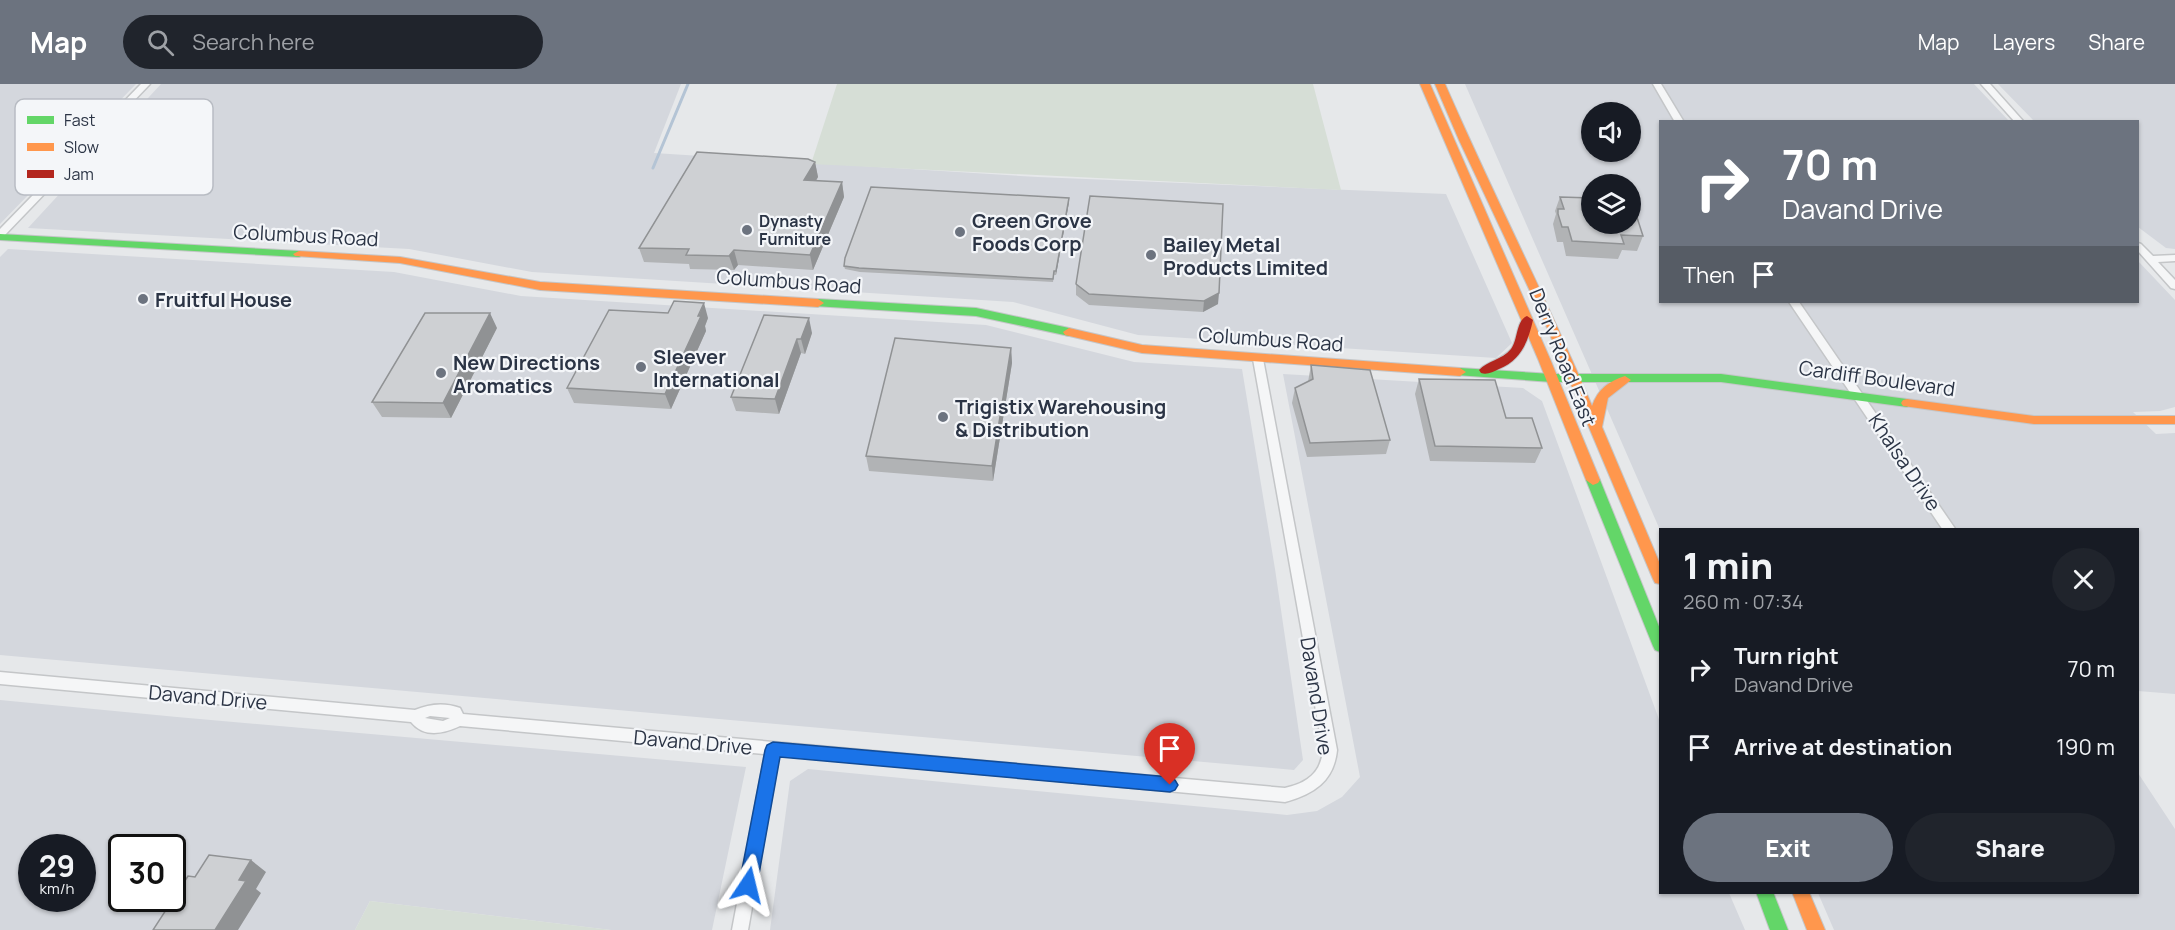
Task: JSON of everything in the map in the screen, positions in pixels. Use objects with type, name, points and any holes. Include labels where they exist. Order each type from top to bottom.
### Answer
[{"type":"street","points":[[132,99],[146,84]]},
{"type":"street","name":"Derry Road East","points":[[1425,84],[1455,159],[1552,378],[1659,644]]},
{"type":"street","name":"Derry Road East","points":[[1440,84],[1464,140],[1551,323],[1659,577]]},
{"type":"street","points":[[1657,84],[1679,120]]},
{"type":"street","points":[[1984,84],[2018,120]]},
{"type":"street","points":[[0,236],[39,195]]},
{"type":"street","name":"Columbus Road","points":[[0,236],[400,260],[533,285],[976,312],[1017,319],[1142,350],[1574,379]]},
{"type":"street","points":[[2139,247],[2175,286]]},
{"type":"street","points":[[2150,259],[2175,258]]},
{"type":"street","name":"Khalsa Drive","points":[[1795,303],[1949,528]]},
{"type":"street","points":[[1477,372],[1501,365],[1516,354],[1527,320]]},
{"type":"street","name":"Davand Drive","points":[[0,678],[415,716],[422,725],[444,727],[459,720],[1285,795],[1299,792],[1312,785],[1324,773],[1330,750],[1258,358]]},
{"type":"street","points":[[1597,429],[1596,407],[1604,391],[1622,381],[1642,377]]},
{"type":"street","name":"Cardiff Boulevard","points":[[1574,379],[1642,377],[1747,380],[2034,420],[2175,420]]},
{"type":"street","points":[[740,930],[773,750]]},
{"type":"street","points":[[1765,894],[1779,930]]},
{"type":"street","points":[[1801,894],[1816,930]]},
{"type":"shaded area","points":[[0,84],[136,84],[121,99],[15,99],[15,195],[28,195],[0,224]]},
{"type":"shaded area","points":[[161,84],[681,84],[654,153],[1038,177],[1446,194],[1512,343],[1496,358],[1138,335],[1013,302],[532,272],[409,249],[28,228],[58,195],[213,195],[213,99],[147,99]]},
{"type":"shaded area","points":[[837,84],[1313,84],[1341,190],[811,164]]},
{"type":"shaded area","points":[[1465,84],[1974,84],[2008,120],[1659,120],[1659,303],[2139,303],[2139,262],[2175,300],[2175,407],[2160,411],[2133,412],[2156,434],[2175,433],[2175,694],[2139,691],[2139,528],[1659,528]]},
{"type":"shaded area","points":[[1998,84],[2175,84],[2175,249],[2166,248],[2139,228],[2139,120],[2033,120]]},
{"type":"shaded area","points":[[8,249],[394,272],[521,296],[986,325],[1134,362],[1242,369],[1303,760],[1294,770],[0,655],[0,257]]},
{"type":"shaded area","points":[[1283,374],[1523,388],[1542,401],[1659,719],[1659,894],[1729,894],[1745,930],[770,930],[790,781],[808,769],[1287,815],[1317,811],[1342,797],[1360,777]]},
{"type":"shaded area","points":[[0,700],[746,767],[712,930],[611,930],[370,901],[355,930],[0,930]]},
{"type":"shaded area","points":[[2139,775],[2175,829],[2175,930],[1834,930],[1818,894],[2139,894]]},
{"type":"shaded area","points":[[370,901],[611,930],[355,930]]},
{"type":"building","name":"Dynasty Furniture","points":[[697,152],[808,159],[815,162],[804,180],[842,182],[810,255],[734,250],[729,256],[686,255],[689,249],[639,248]]},
{"type":"building","name":"Green Grove Foods Corp","points":[[871,187],[1069,198],[1053,279],[844,266]]},
{"type":"building","name":"Bailey Metal Products Limited","points":[[1090,196],[1223,204],[1219,293],[1204,301],[1089,294],[1076,284]]},
{"type":"building","points":[[1560,197],[1581,198],[1581,234],[1641,234],[1641,230],[1643,236],[1621,235],[1624,244],[1572,241],[1568,227],[1562,227],[1558,214],[1558,209],[1564,209]]},
{"type":"building","name":"Sleever International","points":[[674,301],[704,303],[698,316],[701,316],[665,394],[567,388],[609,310],[668,313]]},
{"type":"building","name":"New Directions Aromatics","points":[[425,313],[490,313],[443,403],[372,402]]},
{"type":"building","points":[[764,315],[809,318],[801,339],[797,339],[775,399],[731,397]]},
{"type":"building","name":"Trigistix Warehousing & Distribution","points":[[895,338],[1011,348],[992,466],[866,456]]},
{"type":"building","points":[[1311,365],[1370,370],[1390,440],[1310,443],[1295,388],[1313,379]]},
{"type":"building","points":[[1419,379],[1495,380],[1506,418],[1532,418],[1542,448],[1435,446]]},
{"type":"building","points":[[209,855],[251,860],[239,880],[246,881],[215,930],[153,930],[165,912],[186,912],[186,879],[188,876],[195,877]]},
{"type":"waterway","points":[[653,168],[688,84]]},
{"type":"traffic: fast","points":[[0,237],[299,254]]},
{"type":"traffic: fast","points":[[818,303],[976,312],[1069,332]]},
{"type":"traffic: fast","points":[[1460,372],[1552,378],[1721,378],[1907,403]]},
{"type":"traffic: fast","points":[[1593,480],[1659,644]]},
{"type":"traffic: fast","points":[[1765,894],[1779,930]]},
{"type":"traffic: slow","points":[[1425,84],[1544,359],[1593,480]]},
{"type":"traffic: slow","points":[[1440,84],[1464,140],[1551,323],[1659,577]]},
{"type":"traffic: slow","points":[[299,254],[400,260],[540,286],[818,303]]},
{"type":"traffic: slow","points":[[1069,332],[1142,349],[1460,372]]},
{"type":"traffic: slow","points":[[1597,424],[1602,396],[1611,387],[1625,380]]},
{"type":"traffic: slow","points":[[1907,403],[2034,420],[2175,420]]},
{"type":"traffic: slow","points":[[1801,894],[1816,930]]},
{"type":"traffic: jam","points":[[1485,370],[1510,358],[1519,346],[1527,320]]},
{"type":"place","name":"Dynasty Furniture","points":[[747,230]]},
{"type":"place","name":"Green Grove Foods Corp","points":[[960,232]]},
{"type":"place","name":"Bailey Metal Products Limited","points":[[1151,255]]},
{"type":"place","name":"Fruitful House","points":[[143,299]]},
{"type":"place","name":"Sleever International","points":[[641,367]]},
{"type":"place","name":"New Directions Aromatics","points":[[441,373]]},
{"type":"place","name":"Trigistix Warehousing & Distribution","points":[[943,417]]},
{"type":"route","points":[[748,885],[773,750],[1170,785]]}]
